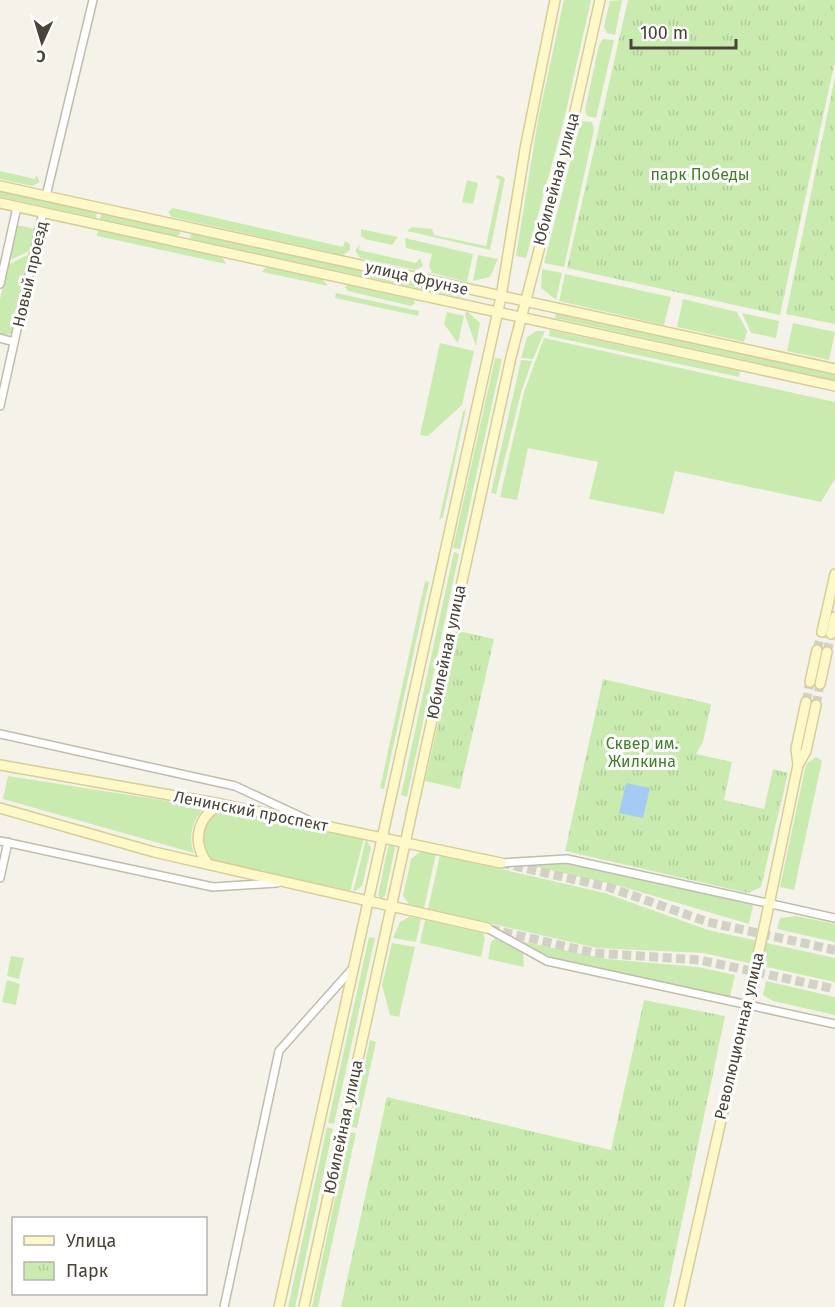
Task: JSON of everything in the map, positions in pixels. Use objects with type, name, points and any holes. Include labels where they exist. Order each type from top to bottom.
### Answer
[{"type":"main road","name":"Юбилейная улица","points":[[279,1307],[501,297],[525,149],[555,0]]},
{"type":"main road","name":"Юбилейная улица","points":[[304,1307],[520,317],[573,116],[600,0]]},
{"type":"main road","name":"улица Фрунзе","points":[[0,186],[835,369]]},
{"type":"main road","name":"улица Фрунзе","points":[[0,203],[835,386]]},
{"type":"main road","points":[[182,242],[186,227]]},
{"type":"main road","points":[[835,573],[826,633],[835,617]]},
{"type":"main road","points":[[815,683],[822,651]]},
{"type":"main road","name":"Революционная улица","points":[[679,1307],[798,765],[806,752],[811,704]]},
{"type":"main road","name":"Ленинский проспект","points":[[0,765],[221,804],[501,863]]},
{"type":"main road","points":[[208,864],[199,851],[198,832],[206,816],[221,804]]},
{"type":"main road","points":[[0,808],[208,864],[391,908],[487,928]]},
{"type":"street","points":[[46,196],[93,0]]},
{"type":"street","name":"Новый проезд","points":[[0,284],[17,207]]},
{"type":"street","name":"Новый проезд","points":[[0,406],[44,212]]},
{"type":"street","points":[[0,338],[15,342]]},
{"type":"street","points":[[0,734],[236,786],[316,824]]},
{"type":"street","points":[[0,878],[4,841],[213,887],[283,882]]},
{"type":"street","points":[[501,863],[567,859],[835,918]]},
{"type":"street","points":[[487,928],[547,962],[748,1000],[835,1024]]},
{"type":"street","points":[[224,1307],[279,1051],[354,966]]},
{"type":"green space","points":[[564,0],[591,0],[563,124],[526,258],[516,256],[538,120]]},
{"type":"green space","points":[[622,0],[615,35],[607,33],[604,27],[610,1]]},
{"type":"green space","name":"парк Победы","points":[[628,0],[835,0],[835,61],[780,315],[567,268]]},
{"type":"green space","points":[[603,39],[614,40],[596,118],[587,116],[585,110],[599,45]]},
{"type":"green space","points":[[835,77],[835,324],[786,314]]},
{"type":"green space","points":[[583,121],[592,122],[594,130],[564,267],[544,263],[580,125]]},
{"type":"green space","points":[[0,171],[35,179],[36,175],[40,182],[32,186],[0,179]]},
{"type":"green space","points":[[498,175],[505,178],[490,250],[407,231],[412,227],[432,229],[434,235],[486,246],[500,180],[495,177]]},
{"type":"green space","points":[[467,180],[478,183],[473,204],[462,202]]},
{"type":"green space","points":[[0,191],[97,212],[96,218],[0,197]]},
{"type":"green space","points":[[173,208],[343,247],[345,241],[350,244],[350,250],[343,255],[172,217],[168,212]]},
{"type":"green space","points":[[102,213],[178,230],[181,234],[176,236],[100,219]]},
{"type":"green space","points":[[16,225],[36,229],[32,250],[8,261]]},
{"type":"green space","points":[[361,229],[398,237],[392,245],[365,239],[361,236]]},
{"type":"green space","points":[[98,230],[222,257],[226,264],[97,236]]},
{"type":"green space","points":[[192,233],[464,293],[463,298],[191,239]]},
{"type":"green space","points":[[405,238],[473,254],[467,282],[432,273],[429,266],[432,254],[406,248]]},
{"type":"green space","points":[[360,245],[359,250],[416,263],[420,258],[423,266],[416,270],[360,258],[355,250]]},
{"type":"green space","points":[[31,253],[13,334],[0,335],[0,299],[8,265]]},
{"type":"green space","points":[[478,255],[498,259],[490,277],[473,281]]},
{"type":"green space","points":[[266,267],[321,278],[328,286],[262,272]]},
{"type":"green space","points":[[542,269],[562,273],[556,300],[541,288]]},
{"type":"green space","points":[[565,274],[671,297],[664,325],[559,301]]},
{"type":"green space","points":[[348,285],[414,300],[415,303],[411,306],[348,291],[345,287]]},
{"type":"green space","points":[[336,293],[419,311],[418,316],[335,298]]},
{"type":"green space","points":[[683,299],[737,312],[747,331],[744,342],[677,327]]},
{"type":"green space","points":[[467,311],[480,323],[476,346],[465,315]]},
{"type":"green space","points":[[447,312],[464,316],[458,343],[444,324]]},
{"type":"green space","points":[[556,312],[835,374],[835,380],[555,318]]},
{"type":"green space","points":[[742,313],[779,321],[776,338],[751,333]]},
{"type":"green space","points":[[793,323],[835,332],[829,360],[787,351]]},
{"type":"green space","points":[[550,330],[740,371],[739,377],[549,336]]},
{"type":"green space","points":[[536,331],[545,331],[533,359],[521,358],[527,337]]},
{"type":"green space","points":[[544,338],[835,402],[835,479],[821,502],[675,471],[664,514],[589,499],[598,462],[528,448],[517,500],[500,497],[524,392]]},
{"type":"green space","points":[[440,343],[474,351],[462,405],[428,436],[420,435]]},
{"type":"green space","points":[[495,358],[502,359],[460,549],[453,548]]},
{"type":"green space","points":[[521,360],[532,361],[521,393],[496,494],[491,493]]},
{"type":"green space","points":[[466,409],[443,517],[439,520],[463,412]]},
{"type":"green space","points":[[454,552],[459,554],[407,797],[401,795]]},
{"type":"green space","points":[[425,581],[429,582],[384,789],[380,788]]},
{"type":"green space","points":[[459,631],[494,639],[460,789],[425,781]]},
{"type":"green space","name":"Сквер им. Жилкина","points":[[603,679],[711,704],[703,742],[696,754],[732,762],[724,800],[764,809],[773,769],[788,773],[761,887],[748,893],[565,851]]},
{"type":"green space","points":[[816,757],[822,761],[794,890],[780,887],[806,764]]},
{"type":"green space","points":[[8,776],[206,807],[197,817],[192,828],[191,840],[194,853],[3,799]]},
{"type":"green space","points":[[224,808],[364,838],[350,892],[215,863],[205,848],[203,832],[210,818]]},
{"type":"green space","points":[[366,839],[371,848],[362,886],[353,892]]},
{"type":"green space","points":[[392,844],[395,848],[385,896],[381,899],[378,895],[388,847]]},
{"type":"green space","points":[[421,851],[436,854],[424,908],[409,904],[403,896],[411,859]]},
{"type":"green space","points":[[440,855],[605,893],[708,930],[835,958],[835,982],[703,953],[597,948],[428,909]]},
{"type":"green space","points":[[574,864],[749,902],[753,906],[749,924],[620,886],[528,865]]},
{"type":"green space","points":[[796,916],[835,924],[835,942],[777,929],[780,918]]},
{"type":"green space","points":[[409,917],[421,919],[416,942],[393,938],[400,922]]},
{"type":"green space","points":[[425,920],[483,933],[485,938],[481,957],[420,943]]},
{"type":"green space","points":[[369,937],[375,938],[334,1124],[328,1123]]},
{"type":"green space","points":[[497,937],[523,952],[524,967],[488,959],[491,942]]},
{"type":"green space","points":[[514,940],[607,959],[698,967],[735,975],[730,997],[551,959]]},
{"type":"green space","points":[[392,943],[415,947],[399,1017],[390,1015],[382,985]]},
{"type":"green space","points":[[11,956],[24,958],[19,979],[7,976]]},
{"type":"green space","points":[[7,980],[20,984],[16,1005],[2,1002]]},
{"type":"green space","points":[[766,981],[835,997],[835,1015],[773,1001],[763,995]]},
{"type":"green space","points":[[644,1000],[725,1016],[664,1307],[341,1307],[387,1097],[611,1150]]},
{"type":"green space","points":[[370,1040],[376,1042],[357,1128],[351,1127]]},
{"type":"green space","points":[[327,1127],[333,1129],[295,1307],[288,1307]]},
{"type":"green space","points":[[349,1132],[356,1133],[318,1307],[312,1307]]},
{"type":"water","points":[[626,783],[650,788],[643,818],[619,813]]},
{"type":"tunnel","points":[[817,650],[822,632]]},
{"type":"tunnel","points":[[827,652],[831,634]]},
{"type":"tunnel","points":[[806,702],[810,682]]},
{"type":"tunnel","points":[[816,705],[820,684]]},
{"type":"tunnel","points":[[501,863],[608,887],[708,922],[835,950]]},
{"type":"tunnel","points":[[490,929],[595,953],[700,960],[835,989]]}]
